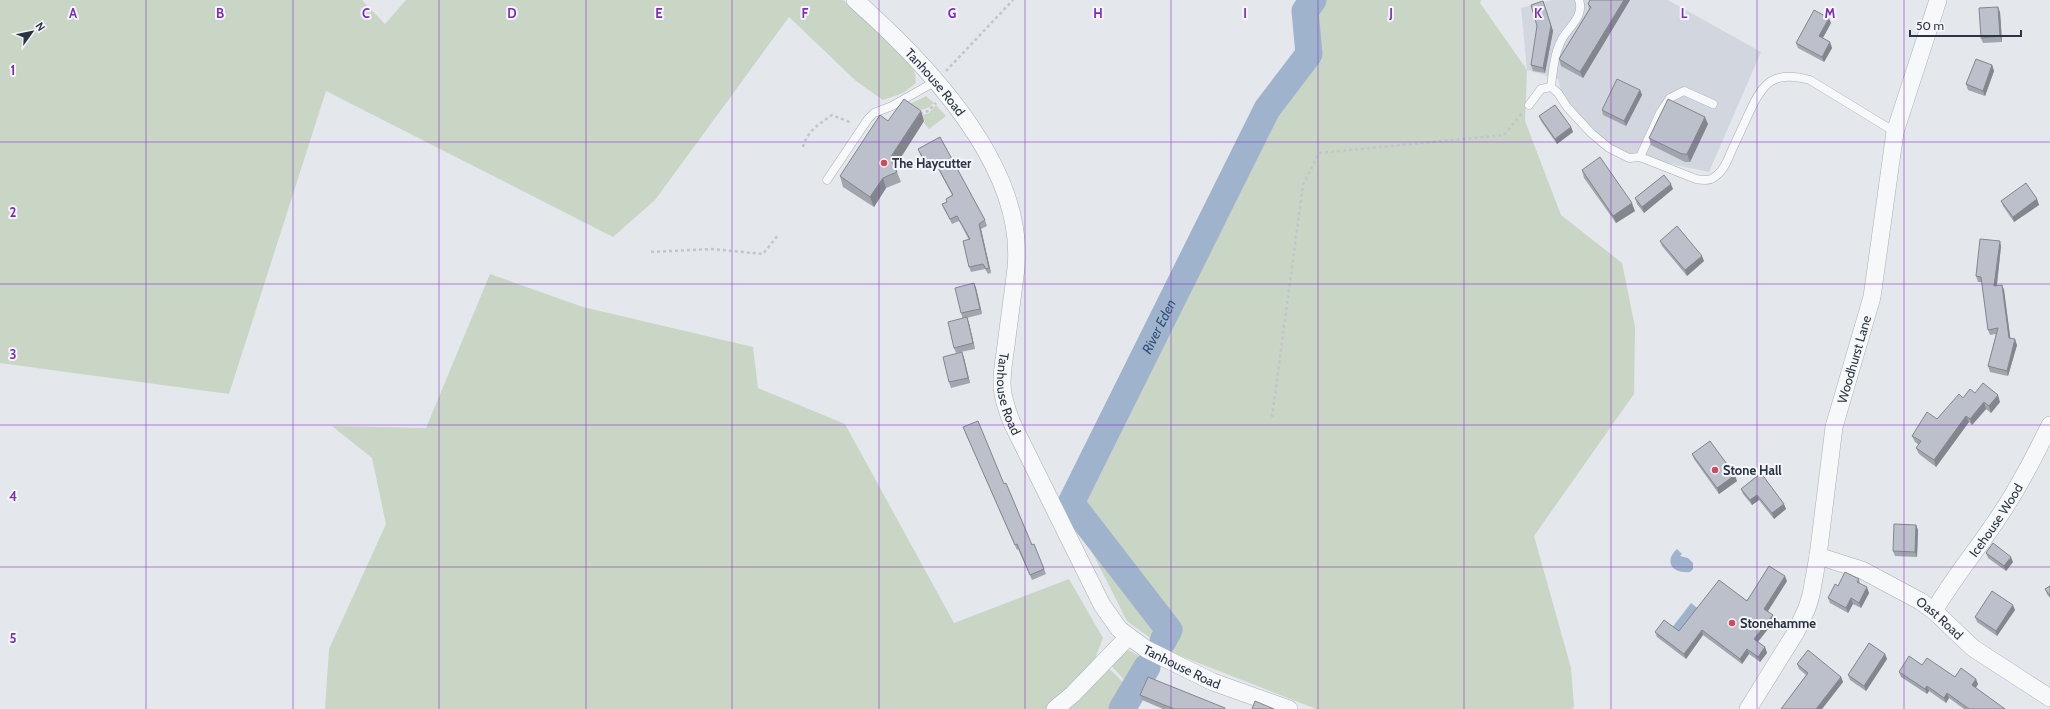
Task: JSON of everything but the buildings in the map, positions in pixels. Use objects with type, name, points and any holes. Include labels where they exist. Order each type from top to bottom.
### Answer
[{"type":"street","name":"Tanhouse Road","points":[[855,0],[902,45],[956,106],[980,142],[1005,192],[1012,215],[1017,242],[1016,267],[1002,378],[1006,409],[1102,604],[1112,620],[1128,637],[1146,649],[1213,682],[1289,709]]},
{"type":"street","name":"Woodhurst Lane","points":[[1748,709],[1802,621],[1811,595],[1818,556],[1834,428],[1872,297],[1895,132],[1938,0]]},
{"type":"street","name":"Icehouse Wood","points":[[1934,611],[1951,581],[1969,560],[2003,511],[2050,425]]},
{"type":"street","name":"Oast Road","points":[[1818,556],[1872,575],[1920,601],[1934,611],[1973,648],[2050,698]]},
{"type":"street","points":[[1055,709],[1073,694],[1128,637]]},
{"type":"lane","points":[[1551,87],[1554,61],[1561,40],[1579,17],[1581,4],[1579,0]]},
{"type":"lane","points":[[1529,105],[1541,89],[1551,87],[1558,92],[1567,107],[1591,133],[1609,148],[1629,158],[1640,158],[1696,179],[1711,179],[1721,170],[1727,162],[1758,92],[1768,83],[1781,76],[1795,76],[1810,80],[1895,132]]},
{"type":"lane","points":[[827,180],[862,126],[874,113],[892,106],[935,81]]},
{"type":"lane","points":[[1640,158],[1660,113],[1670,98],[1684,91],[1713,104]]},
{"type":"path","points":[[942,106],[938,102],[935,81],[1013,0]]},
{"type":"path","points":[[917,116],[928,111],[938,102]]},
{"type":"path","points":[[1272,417],[1303,185],[1319,153],[1504,135],[1529,105]]},
{"type":"path","points":[[803,147],[805,138],[812,130],[832,115],[862,126]]},
{"type":"path","points":[[651,252],[712,250],[763,254],[778,235]]},
{"type":"shaded area","points":[[1552,0],[1668,0],[1761,52],[1709,172],[1629,155],[1592,132],[1569,104],[1561,91],[1558,79],[1527,70],[1521,8]]},
{"type":"green space","points":[[0,0],[362,0],[385,24],[406,0],[843,0],[904,57],[915,74],[916,83],[903,93],[883,100],[856,81],[789,17],[655,200],[613,237],[326,91],[229,394],[0,363]]},
{"type":"green space","points":[[1313,0],[1481,0],[1480,3],[1527,70],[1525,121],[1561,215],[1622,263],[1635,327],[1634,394],[1534,536],[1571,668],[1574,707],[1571,709],[1316,709],[1168,651],[1127,621],[1091,550],[1071,503],[1267,109],[1309,54],[1305,11]]},
{"type":"green space","points":[[926,96],[934,103],[927,108],[921,110],[908,105]]},
{"type":"green space","points":[[936,105],[946,116],[929,129],[924,123],[925,121],[919,116],[929,113]]},
{"type":"green space","points":[[490,274],[583,307],[753,347],[758,388],[845,424],[954,623],[1069,579],[1103,638],[1096,656],[1125,684],[1119,709],[325,709],[329,649],[386,524],[372,458],[332,426],[426,428]]},
{"type":"green space","points":[[1121,646],[1161,668],[1136,693],[1108,662]]},
{"type":"water","points":[[1677,549],[1682,554],[1680,556],[1688,558],[1693,563],[1693,569],[1690,572],[1679,571],[1670,563],[1673,554]]},
{"type":"water","points":[[1691,603],[1701,611],[1681,637],[1671,629]]},
{"type":"waterway","name":"River Eden","points":[[1163,641],[1169,630],[1071,503],[1267,109],[1309,54],[1305,11],[1313,0]]},
{"type":"waterway","name":"River Eden","points":[[1122,709],[1147,667]]},
{"type":"place","name":"The Haycutter","points":[[884,163]]},
{"type":"place","name":"Stone Hall","points":[[1715,470]]},
{"type":"place","name":"Stonehamme","points":[[1732,623]]}]
